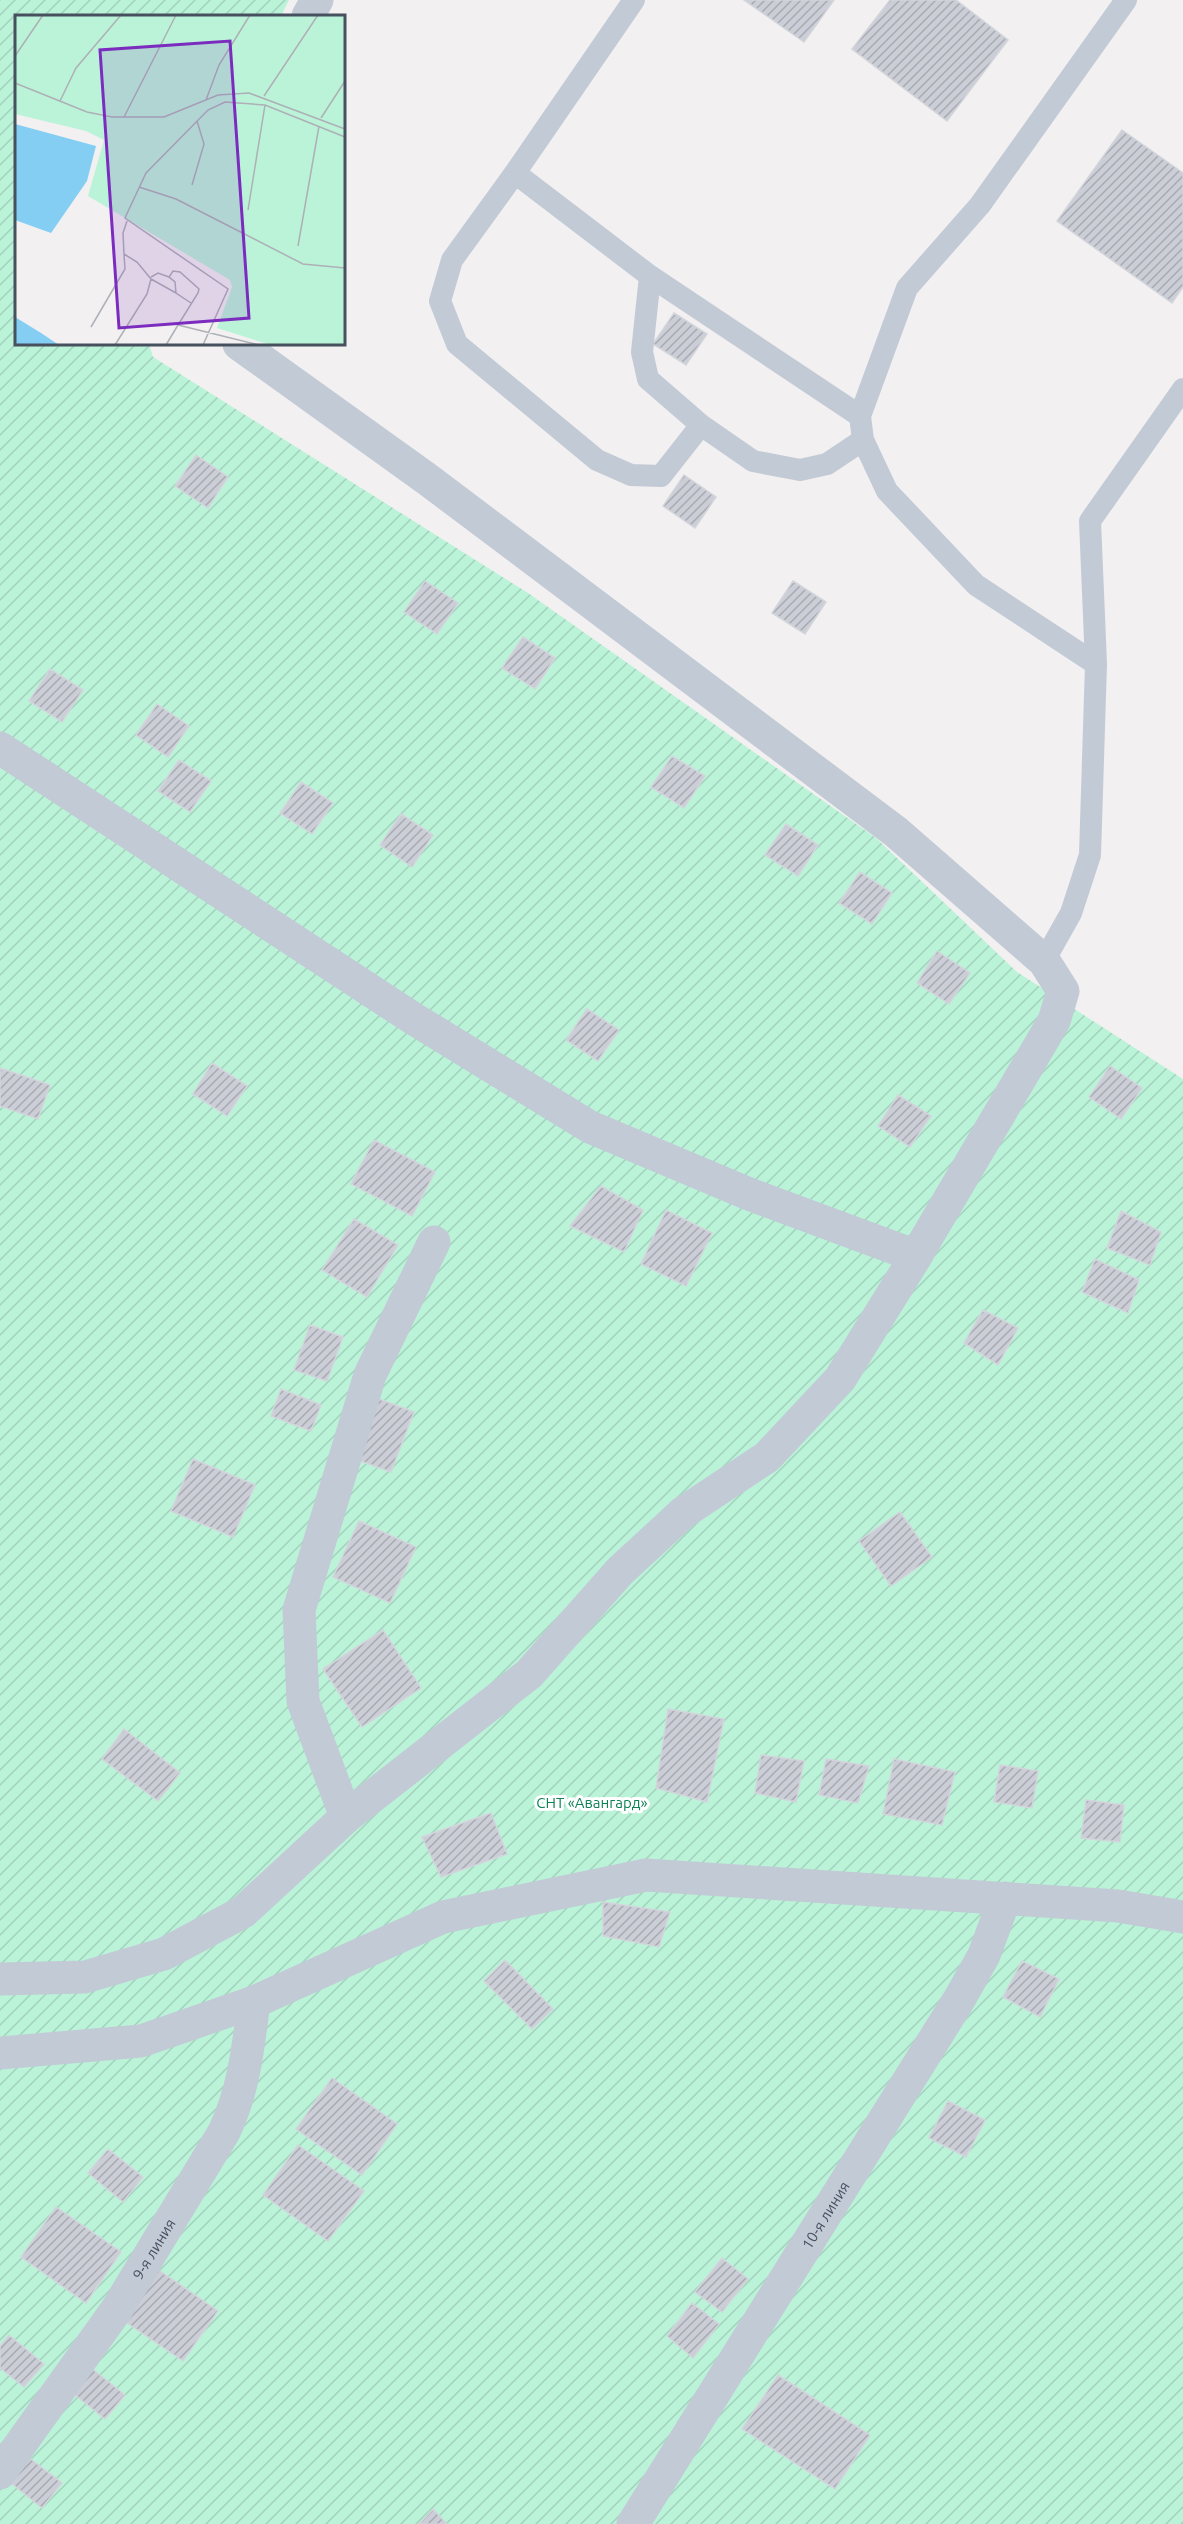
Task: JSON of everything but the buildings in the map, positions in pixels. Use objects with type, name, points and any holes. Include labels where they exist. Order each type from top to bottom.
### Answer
[{"type":"street","points":[[308,15],[316,0]]},
{"type":"street","points":[[0,1979],[85,1977],[164,1954],[243,1912],[346,1817],[529,1674],[620,1571],[684,1512],[767,1457],[840,1379],[916,1256],[1054,1021],[1063,991],[1044,961],[896,832],[427,479],[240,345]]},
{"type":"street","points":[[0,748],[414,1019],[590,1127],[749,1194],[916,1256]]},
{"type":"street","points":[[346,1817],[303,1701],[299,1610],[370,1375],[434,1242]]},
{"type":"street","points":[[0,2054],[141,2041],[254,2002],[443,1917],[646,1875],[1118,1906],[1183,1917]]},
{"type":"street","name":"10-я линия","points":[[633,2524],[960,1998],[984,1955],[1005,1898]]},
{"type":"street","name":"9-я линия","points":[[0,2473],[117,2309],[224,2132],[237,2106],[244,2079],[254,2002]]},
{"type":"lane","points":[[634,0],[515,174],[452,260],[440,302],[457,344],[597,460],[632,476],[661,476],[701,425]]},
{"type":"lane","points":[[1096,664],[976,585],[887,491],[863,440],[860,416],[907,288],[980,205],[1126,0]]},
{"type":"lane","points":[[515,174],[650,276],[860,416]]},
{"type":"lane","points":[[650,276],[642,352],[648,379],[701,425],[753,461],[801,470],[827,464],[863,440]]},
{"type":"lane","points":[[1044,961],[1071,913],[1090,855],[1096,664],[1090,521],[1183,389]]},
{"type":"green space","name":"СНТ «Авангард»","points":[[0,0],[289,0],[282,15],[15,15],[15,345],[149,345],[153,357],[528,593],[876,838],[1017,972],[1183,1079],[1183,2524],[0,2524]]}]
